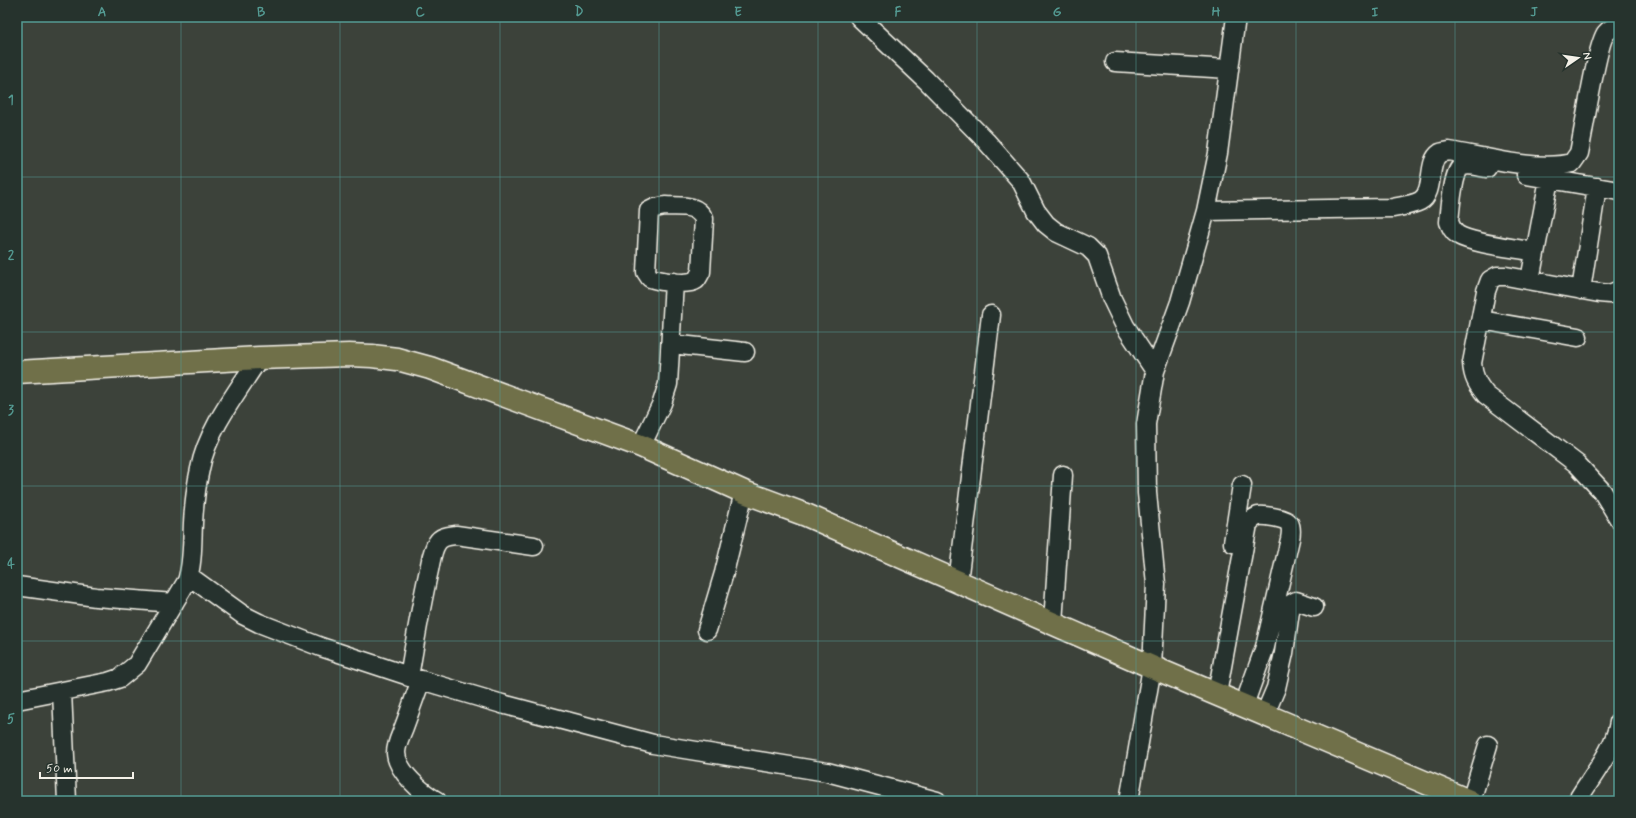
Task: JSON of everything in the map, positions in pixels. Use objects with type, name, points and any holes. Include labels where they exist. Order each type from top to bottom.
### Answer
[{"type":"main road","points":[[17,372],[259,358],[348,355],[397,359],[430,368],[641,446],[744,492],[806,515],[1152,667],[1470,801]]},
{"type":"street","points":[[859,17],[926,80],[986,141],[1021,182],[1036,211],[1046,224],[1056,232],[1088,247],[1097,256],[1105,280],[1126,326],[1155,371]]},
{"type":"street","points":[[1129,801],[1152,667],[1156,584],[1147,493],[1146,424],[1155,371],[1196,252],[1206,211],[1218,153],[1236,17]]},
{"type":"street","points":[[1206,211],[1393,208],[1412,204],[1421,201],[1427,194],[1435,160],[1440,153],[1449,151],[1538,167],[1560,166],[1572,163],[1579,153],[1599,51],[1605,34],[1614,27],[1619,27]]},
{"type":"street","points":[[1115,62],[1229,69]]},
{"type":"street","points":[[1535,252],[1469,240],[1451,229],[1449,222],[1455,177],[1458,170],[1462,166],[1468,165],[1619,190]]},
{"type":"street","points":[[1530,280],[1549,179]]},
{"type":"street","points":[[1581,290],[1596,187]]},
{"type":"street","points":[[665,206],[695,208],[700,211],[704,219],[701,272],[697,279],[692,282],[674,282],[650,278],[646,272],[648,215],[650,211],[655,208],[665,206]]},
{"type":"street","points":[[1619,290],[1610,294],[1530,280],[1497,276],[1490,280],[1486,291],[1472,363],[1473,374],[1478,385],[1486,395],[1577,464],[1602,491],[1619,519]]},
{"type":"street","points":[[641,446],[662,402],[668,384],[674,282]]},
{"type":"street","points":[[958,582],[991,315]]},
{"type":"street","points":[[1481,320],[1578,337]]},
{"type":"street","points":[[671,344],[744,352]]},
{"type":"street","points":[[17,700],[108,682],[120,678],[137,664],[189,576],[197,484],[204,453],[215,428],[259,358]]},
{"type":"street","points":[[1053,623],[1063,475]]},
{"type":"street","points":[[1212,692],[1242,484]]},
{"type":"street","points":[[707,630],[724,573],[744,492]]},
{"type":"street","points":[[1212,692],[1248,524],[1252,519],[1258,516],[1285,520],[1289,523],[1291,530],[1290,539],[1265,647],[1244,705]]},
{"type":"street","points":[[436,801],[424,794],[414,784],[396,755],[415,678],[427,577],[434,550],[441,538],[456,535],[534,546]]},
{"type":"street","points":[[189,576],[243,615],[259,623],[321,647],[415,678],[502,704],[653,744],[827,772],[937,801]]},
{"type":"street","points":[[17,586],[96,597],[174,603]]},
{"type":"street","points":[[1265,714],[1276,688],[1284,653],[1291,604],[1296,601],[1314,607]]},
{"type":"street","points":[[62,692],[67,801]]},
{"type":"street","points":[[1577,801],[1609,749],[1618,729],[1619,722]]},
{"type":"street","points":[[1470,801],[1488,745]]}]
